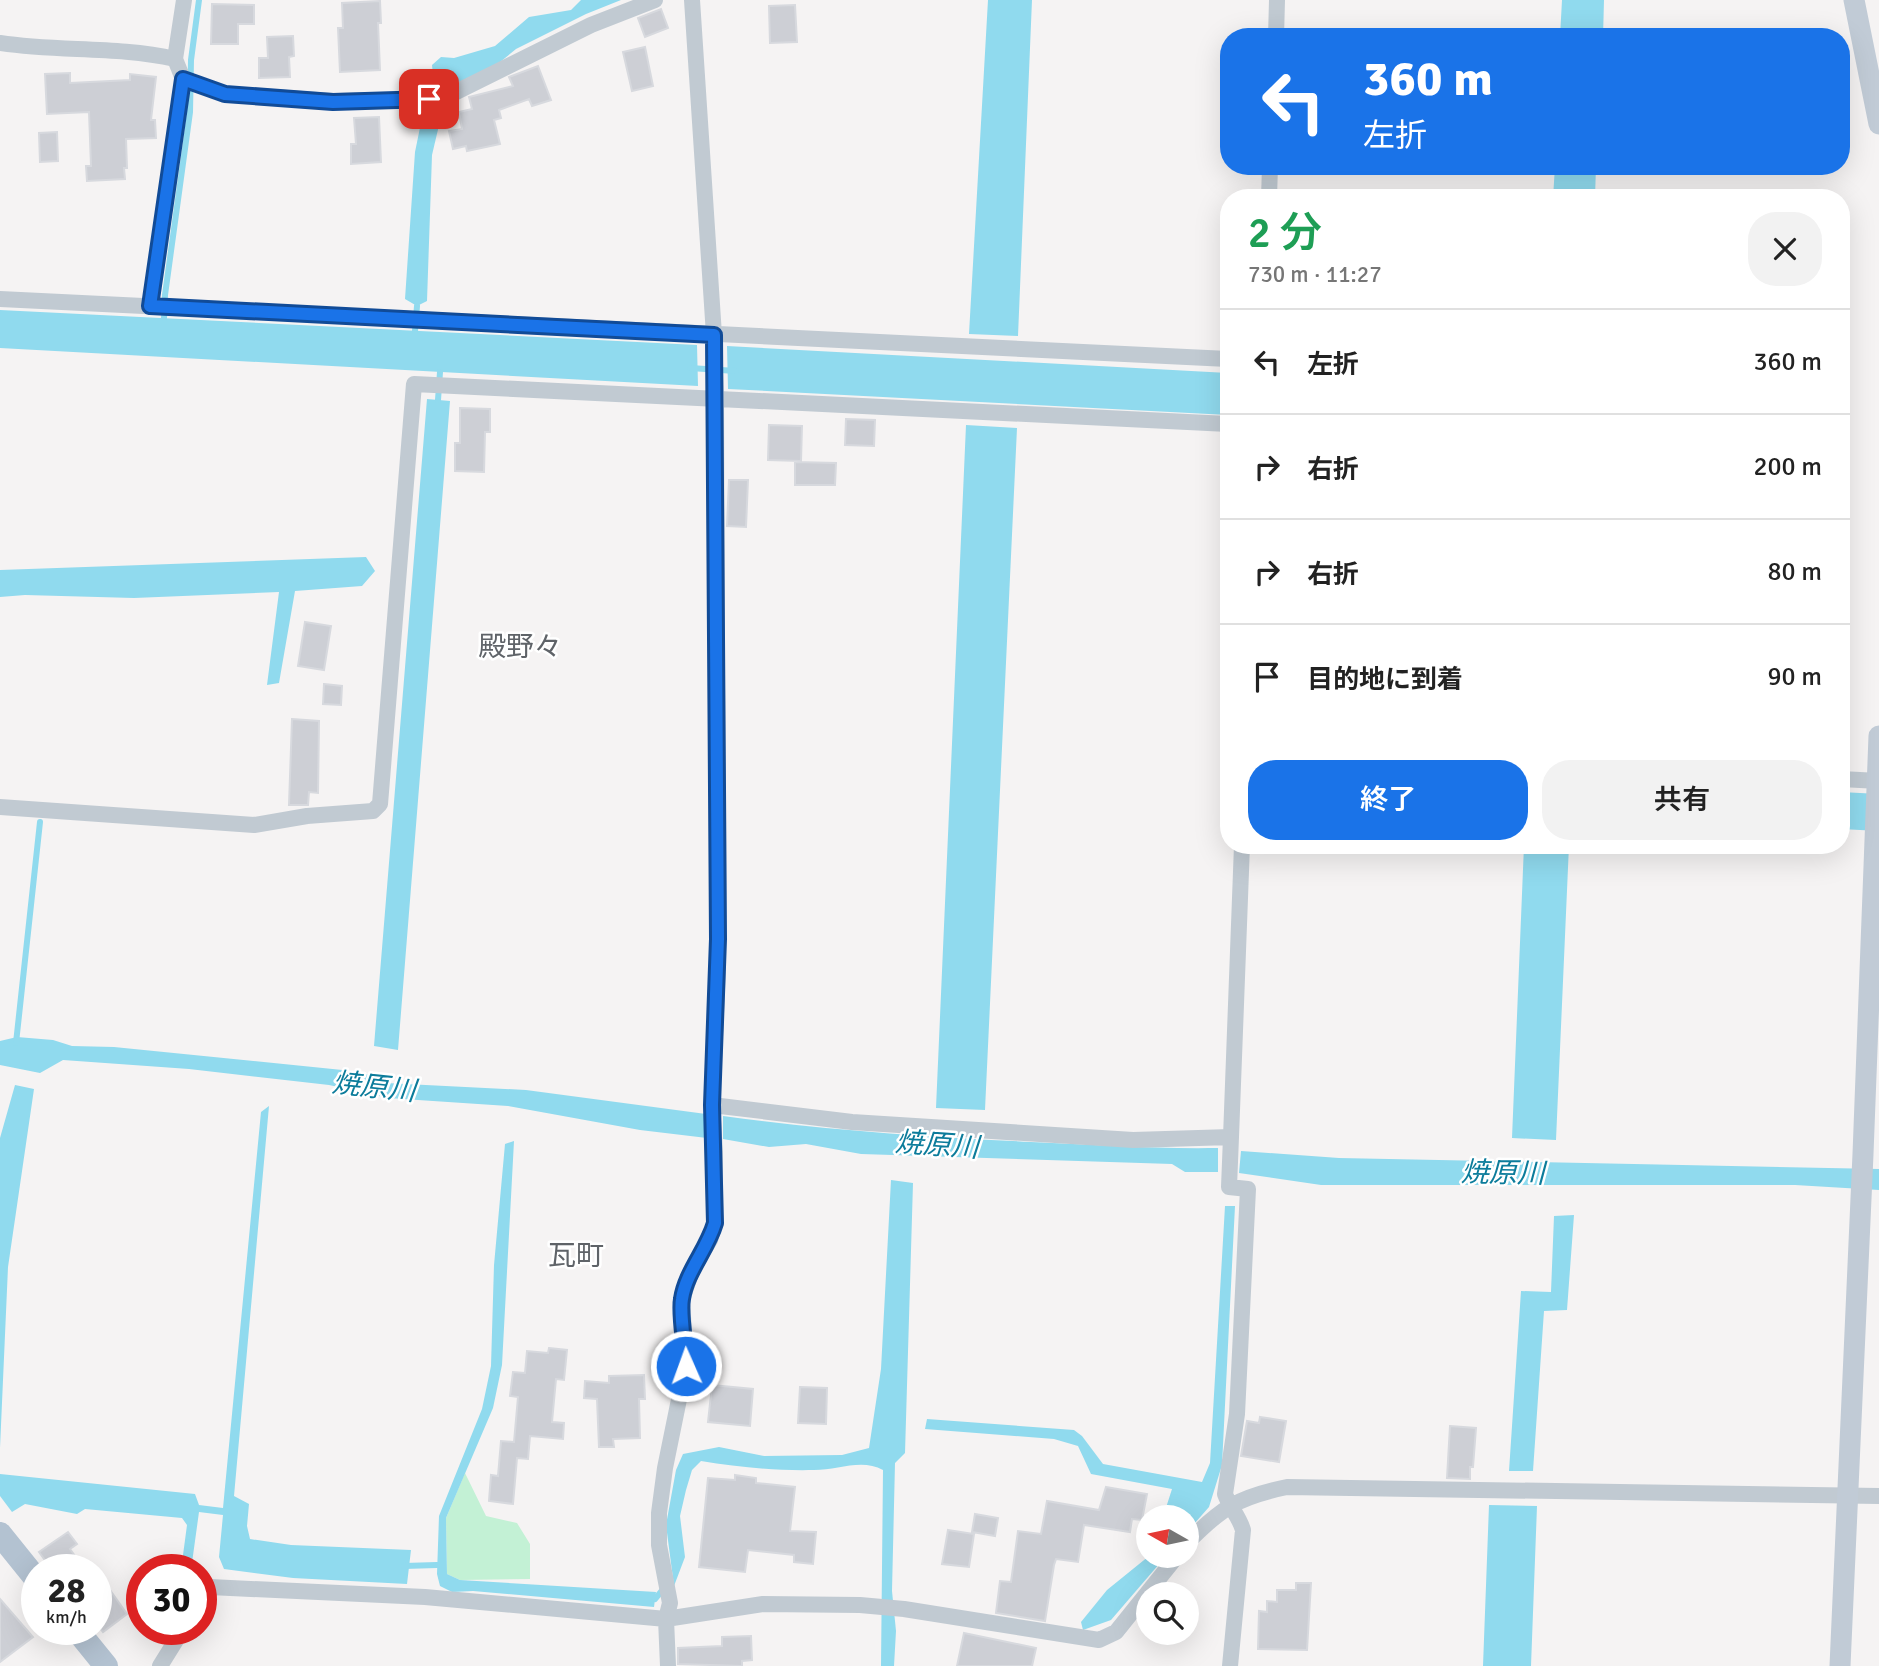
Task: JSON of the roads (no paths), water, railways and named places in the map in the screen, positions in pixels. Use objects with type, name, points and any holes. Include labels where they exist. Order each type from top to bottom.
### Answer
[{"type":"main road","points":[[0,1534],[21,1560]]},
{"type":"main road","points":[[89,1645],[106,1666]]},
{"type":"street","points":[[161,306],[190,83],[175,59],[184,0]]},
{"type":"street","points":[[190,83],[225,94],[333,102],[429,99],[450,95],[591,25],[655,0]]},
{"type":"street","points":[[1276,28],[1277,0]]},
{"type":"street","points":[[1854,0],[1879,124]]},
{"type":"street","points":[[668,1666],[668,1611],[659,1545],[659,1513],[665,1468],[686,1366],[682,1300],[692,1270],[710,1240],[715,1223],[712,1105],[718,966],[716,399],[694,1]]},
{"type":"street","points":[[0,43],[29,47],[142,51],[175,59]]},
{"type":"street","points":[[0,299],[1220,359]]},
{"type":"street","points":[[0,807],[254,825],[307,816],[373,811],[380,804],[414,384],[1220,424]]},
{"type":"street","points":[[1840,1666],[1863,1154],[1874,1027],[1875,844],[1879,736]]},
{"type":"street","points":[[1850,779],[1878,781]]},
{"type":"street","points":[[1230,1666],[1243,1530],[1239,1516],[1230,1507],[1225,1494],[1237,1414],[1248,1189],[1229,1187],[1228,1174],[1242,854]]},
{"type":"street","points":[[712,1105],[852,1122],[1133,1140],[1231,1141]]},
{"type":"street","points":[[1199,1531],[1213,1516],[1252,1494],[1287,1487],[1879,1496]]},
{"type":"street","points":[[217,1587],[668,1611],[763,1604],[876,1606],[1099,1640],[1116,1632],[1167,1568]]},
{"type":"street","points":[[160,1666],[173,1645]]},
{"type":"water","points":[[581,0],[621,0],[586,14],[516,49],[494,67],[443,89],[444,104],[432,155],[427,301],[417,306],[405,299],[415,152],[423,113],[436,105],[432,65],[441,57],[454,58],[495,46],[529,17],[571,10]]},
{"type":"water","points":[[988,0],[1032,0],[1018,336],[969,334]]},
{"type":"water","points":[[1562,0],[1604,0],[1603,28],[1560,28]]},
{"type":"water","points":[[1554,175],[1596,175],[1595,189],[1554,189]]},
{"type":"water","points":[[0,310],[697,345],[698,386],[0,348]]},
{"type":"water","points":[[727,346],[1220,373],[1220,415],[728,389]]},
{"type":"water","points":[[427,399],[450,401],[398,1050],[374,1046]]},
{"type":"water","points":[[966,425],[1017,428],[985,1110],[936,1108]]},
{"type":"water","points":[[366,557],[375,571],[362,586],[295,591],[279,683],[267,685],[279,592],[134,598],[25,595],[0,597],[0,570]]},
{"type":"water","points":[[1850,792],[1879,794],[1879,831],[1850,829]]},
{"type":"water","points":[[1524,854],[1569,854],[1556,1140],[1512,1138]]},
{"type":"water","name":"焼原川","points":[[17,1037],[53,1040],[72,1046],[114,1047],[362,1072],[386,1083],[526,1090],[706,1114],[707,1138],[640,1130],[508,1106],[388,1098],[329,1085],[189,1069],[63,1060],[40,1073],[0,1065],[0,1041]]},
{"type":"water","points":[[15,1085],[34,1089],[8,1267],[0,1448],[0,1138]]},
{"type":"water","points":[[269,1106],[234,1496],[249,1504],[247,1526],[250,1539],[291,1545],[411,1550],[407,1584],[293,1578],[224,1569],[219,1557],[223,1515],[199,1512],[193,1554],[183,1554],[187,1525],[182,1518],[85,1509],[77,1514],[25,1504],[12,1512],[0,1496],[0,1474],[195,1494],[199,1505],[223,1508],[261,1112]]},
{"type":"water","name":"焼原川","points":[[723,1116],[954,1138],[1218,1148],[1218,1172],[1185,1172],[1172,1164],[861,1154],[806,1144],[769,1147],[723,1139]]},
{"type":"water","points":[[514,1141],[502,1365],[493,1408],[446,1518],[447,1574],[460,1580],[656,1592],[654,1607],[473,1591],[452,1592],[440,1586],[437,1574],[439,1516],[482,1409],[491,1366],[494,1265],[505,1144]]},
{"type":"water","name":"焼原川","points":[[1241,1151],[1339,1158],[1879,1169],[1879,1190],[1795,1185],[1321,1185],[1239,1173]]},
{"type":"water","points":[[891,1180],[913,1183],[905,1453],[895,1463],[892,1591],[896,1631],[894,1666],[881,1666],[883,1470],[867,1465],[823,1470],[772,1469],[701,1461],[692,1470],[680,1516],[685,1557],[674,1586],[666,1525],[676,1470],[683,1454],[719,1447],[764,1456],[842,1455],[869,1448],[881,1369]]},
{"type":"water","points":[[1225,1206],[1235,1206],[1222,1465],[1209,1507],[1199,1518],[1199,1505],[1167,1505],[1172,1489],[1091,1474],[1078,1446],[1054,1439],[925,1429],[927,1419],[1074,1430],[1082,1436],[1103,1464],[1202,1482],[1210,1463]]},
{"type":"water","points":[[1574,1215],[1567,1310],[1544,1311],[1533,1471],[1509,1471],[1521,1291],[1551,1292],[1554,1216]]},
{"type":"water","points":[[1489,1505],[1537,1506],[1531,1666],[1483,1666]]},
{"type":"water","points":[[1136,1567],[1156,1568],[1144,1582],[1136,1582],[1136,1591],[1111,1620],[1083,1630],[1081,1622],[1107,1590]]},
{"type":"waterway","points":[[164,318],[190,112],[191,60],[199,0]]},
{"type":"waterway","points":[[415,331],[417,306]]},
{"type":"waterway","points":[[690,368],[736,371]]},
{"type":"waterway","points":[[438,400],[440,372]]},
{"type":"waterway","points":[[16,1043],[40,822]]},
{"type":"waterway","points":[[404,1566],[437,1565]]},
{"type":"waterway","points":[[655,1599],[665,1587]]},
{"type":"district","name":"殿野々","points":[[520,646]]},
{"type":"district","name":"瓦町","points":[[576,1255]]}]
